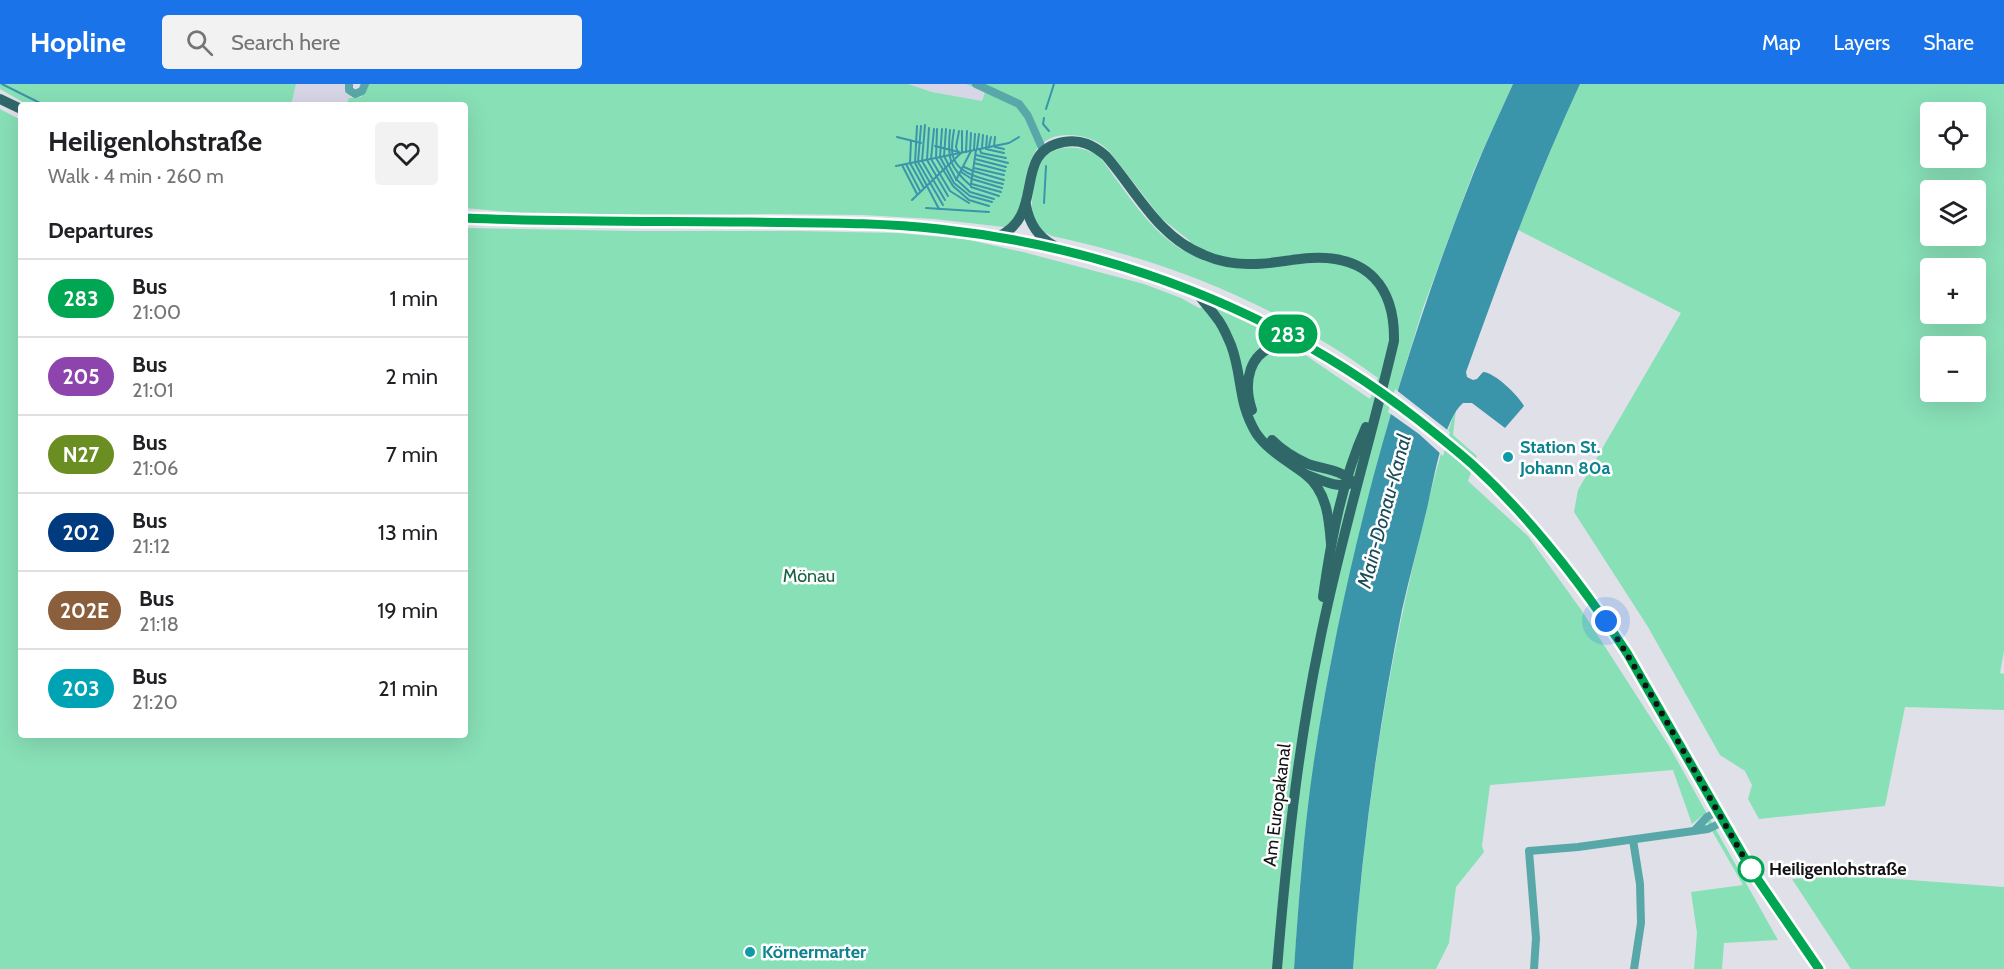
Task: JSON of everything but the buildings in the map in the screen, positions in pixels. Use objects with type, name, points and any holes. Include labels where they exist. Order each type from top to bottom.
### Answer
[{"type":"main road","points":[[0,99],[18,108]]},
{"type":"main road","name":"Am Europakanal","points":[[1043,150],[1059,143],[1074,141],[1095,147],[1112,164],[1162,228],[1186,247],[1205,256],[1227,262],[1249,264],[1310,258],[1344,261],[1366,270],[1387,296],[1394,319],[1394,341],[1379,398],[1331,544],[1318,626],[1318,645]]},
{"type":"main road","points":[[997,237],[1015,226],[1022,217],[1034,165],[1043,150]]},
{"type":"main road","points":[[1026,205],[1035,230],[1055,248]]},
{"type":"main road","points":[[468,218],[840,224],[938,229],[997,237],[1055,248],[1132,268],[1197,291],[1244,312],[1309,346],[1403,408],[1473,465],[1566,566],[1594,604],[1650,690],[1717,812],[1766,891],[1819,969]]},
{"type":"main road","points":[[1197,291],[1202,301],[1218,319],[1227,336],[1236,362],[1239,389],[1245,412],[1258,435],[1282,459],[1307,475],[1328,483],[1352,482]]},
{"type":"main road","points":[[1309,346],[1284,344],[1266,349],[1257,357],[1247,380],[1251,406],[1263,431],[1282,449],[1352,482]]},
{"type":"main road","points":[[1307,475],[1320,491],[1329,513],[1331,544]]},
{"type":"main road","name":"Am Europakanal","points":[[1277,969],[1293,800],[1318,645],[1352,482]]},
{"type":"street","points":[[349,84],[350,90],[356,94],[362,91],[364,85]]},
{"type":"street","points":[[976,84],[1019,104],[1028,116],[1043,150]]},
{"type":"street","points":[[1695,830],[1700,823],[1717,812]]},
{"type":"street","points":[[1534,969],[1536,938],[1529,851],[1708,829],[1724,822]]},
{"type":"street","points":[[1633,840],[1640,884],[1641,923],[1634,969]]},
{"type":"shaded area","points":[[296,84],[345,84],[345,89],[350,96],[347,102],[292,102]]},
{"type":"shaded area","points":[[908,84],[966,84],[985,92],[982,101],[932,92]]},
{"type":"green space","points":[[0,84],[296,84],[292,102],[23,102],[0,89]]},
{"type":"green space","name":"Mönau","points":[[369,84],[908,84],[932,92],[982,101],[985,92],[966,84],[1513,84],[1474,170],[1423,308],[1394,403],[1332,655],[1315,755],[1301,871],[1294,969],[0,969],[0,109],[18,118],[18,738],[468,738],[468,228],[898,233],[965,239],[1144,284],[1181,298],[1199,308],[1213,307],[1241,318],[1298,350],[1370,399],[1378,378],[1302,329],[1222,289],[1140,259],[1052,236],[1041,230],[1035,222],[1032,210],[1036,170],[1041,161],[1055,150],[1082,149],[1099,156],[1150,223],[1174,245],[1187,252],[1190,241],[1161,218],[1110,152],[1101,144],[1086,137],[1068,135],[1054,137],[1035,151],[1026,174],[1020,213],[1017,220],[1004,227],[934,219],[863,215],[646,215],[509,212],[468,208],[468,102],[347,102],[349,98],[361,97]]},
{"type":"green space","points":[[1580,84],[2004,84],[2004,651],[2000,673],[2004,674],[2004,710],[1905,707],[1885,806],[1759,819],[1748,799],[1752,785],[1745,771],[1720,755],[1648,627],[1574,512],[1578,490],[1681,313],[1518,230]]},
{"type":"green space","points":[[1456,409],[1453,435],[1477,456],[1468,481],[1528,536],[1582,611],[1669,746],[1778,940],[1724,943],[1722,969],[1694,969],[1697,933],[1691,892],[1743,885],[1703,815],[1692,824],[1673,770],[1490,785],[1482,846],[1484,852],[1456,887],[1449,943],[1436,969],[1353,969],[1369,809],[1385,703],[1430,493]]},
{"type":"green space","points":[[1843,875],[2004,887],[2004,969],[1851,969],[1792,879]]},
{"type":"water","name":"Main-Donau-Kanal","points":[[1513,84],[1580,84],[1534,191],[1466,372],[1467,377],[1473,380],[1483,372],[1488,373],[1512,391],[1524,406],[1505,428],[1472,403],[1463,403],[1450,422],[1437,465],[1402,610],[1385,699],[1361,878],[1353,969],[1294,969],[1305,834],[1315,754],[1328,679],[1359,532],[1378,458],[1422,314],[1474,172]]},
{"type":"pier","points":[[1395,389],[1450,432],[1443,456],[1419,434],[1388,412]]},
{"type":"waterway","points":[[2,84],[38,102]]},
{"type":"waterway","points":[[1046,109],[1054,84]]},
{"type":"waterway","points":[[1044,118],[1043,124],[1049,131]]},
{"type":"waterway","points":[[925,125],[922,161],[945,200]]},
{"type":"waterway","points":[[917,126],[915,163],[939,209]]},
{"type":"waterway","points":[[921,126],[918,162],[943,205]]},
{"type":"waterway","points":[[929,128],[927,160],[948,196]]},
{"type":"waterway","points":[[934,129],[931,159],[950,191],[969,203]]},
{"type":"waterway","points":[[937,129],[936,158],[953,186],[969,200],[989,206]]},
{"type":"waterway","points":[[942,129],[940,157],[954,183],[970,196],[992,202]]},
{"type":"waterway","points":[[946,129],[944,156],[956,179],[970,192],[994,199]]},
{"type":"waterway","points":[[950,130],[951,161],[958,173],[971,186]]},
{"type":"waterway","points":[[954,130],[952,149],[957,165],[979,178],[1003,184]]},
{"type":"waterway","points":[[958,152],[956,147],[959,131]]},
{"type":"waterway","points":[[962,131],[962,152]]},
{"type":"waterway","points":[[966,152],[967,131]]},
{"type":"waterway","points":[[970,151],[971,133]]},
{"type":"waterway","points":[[974,149],[975,134]]},
{"type":"waterway","points":[[977,149],[979,134]]},
{"type":"waterway","points":[[982,147],[983,135]]},
{"type":"waterway","points":[[987,136],[986,149],[1004,153]]},
{"type":"waterway","points":[[897,137],[921,143]]},
{"type":"waterway","points":[[989,146],[991,137]]},
{"type":"waterway","points":[[994,146],[995,137]]},
{"type":"waterway","points":[[896,166],[1009,143],[1019,137]]},
{"type":"waterway","points":[[911,141],[910,163],[924,188]]},
{"type":"waterway","points":[[935,146],[959,152]]},
{"type":"waterway","points":[[995,147],[1004,149]]},
{"type":"waterway","points":[[980,149],[981,153],[1006,158]]},
{"type":"waterway","points":[[971,184],[976,150]]},
{"type":"waterway","points":[[956,180],[971,151]]},
{"type":"waterway","points":[[912,200],[962,152]]},
{"type":"waterway","points":[[976,155],[1008,163]]},
{"type":"waterway","points":[[975,159],[1006,167]]},
{"type":"waterway","points":[[974,163],[1005,171]]},
{"type":"waterway","points":[[906,164],[920,191]]},
{"type":"waterway","points":[[902,165],[917,194]]},
{"type":"waterway","points":[[1044,203],[1046,166]]},
{"type":"waterway","points":[[964,167],[1004,180]]},
{"type":"waterway","points":[[974,168],[1004,175]]},
{"type":"waterway","points":[[961,172],[972,179],[1002,188]]},
{"type":"waterway","points":[[972,184],[1001,192]]},
{"type":"waterway","points":[[971,187],[999,196]]},
{"type":"waterway","points":[[926,208],[989,212]]},
{"type":"bus line","name":"283","points":[[468,218],[886,225],[938,229],[1020,240],[1114,263],[1197,291],[1244,312],[1309,346],[1403,408],[1473,465],[1524,518],[1571,573],[1627,653],[1752,871],[1819,969]]},
{"type":"place","name":"Station St. Johann 80a","points":[[1508,457]]},
{"type":"place","name":"Heiligenlohstraße","points":[[1751,869]]},
{"type":"place","name":"Körnermarter","points":[[750,952]]},
{"type":"route","points":[[1606,621],[1655,699],[1752,871],[1751,869]]}]
